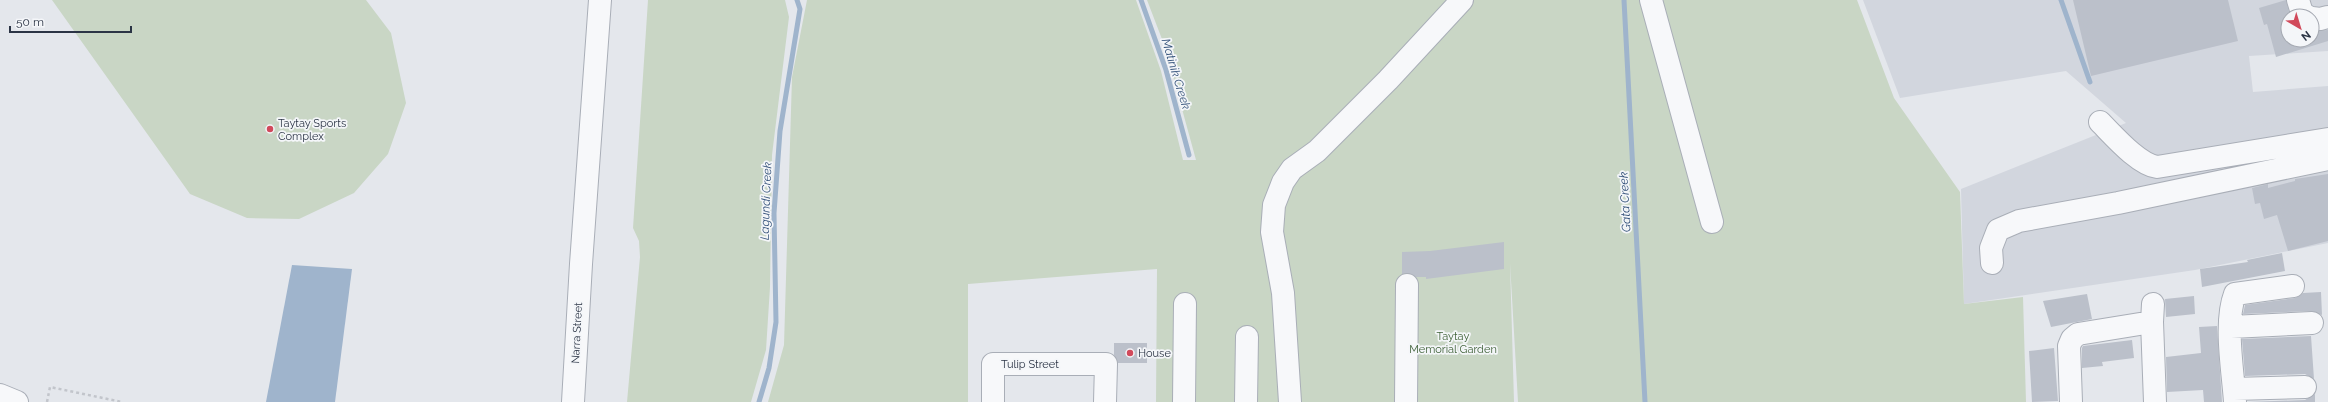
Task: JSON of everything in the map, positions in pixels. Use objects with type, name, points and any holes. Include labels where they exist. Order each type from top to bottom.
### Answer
[{"type":"street","name":"Narra Street","points":[[573,402],[581,264],[600,0]]},
{"type":"street","points":[[1290,402],[1283,293],[1272,232],[1274,205],[1283,182],[1292,169],[1317,151],[1388,80],[1462,0]]},
{"type":"street","points":[[1650,0],[1712,222]]},
{"type":"street","points":[[2100,122],[2136,156],[2151,166],[2157,167],[2328,139]]},
{"type":"street","points":[[1992,263],[1990,248],[1998,230],[2019,221],[2118,203],[2328,159]]},
{"type":"street","points":[[1406,402],[1407,285]]},
{"type":"street","points":[[2293,286],[2235,294],[2232,301],[2231,327],[2235,395],[2305,387]]},
{"type":"street","points":[[1184,402],[1185,304]]},
{"type":"street","points":[[2071,402],[2068,346],[2072,339],[2078,334],[2153,313],[2155,402]]},
{"type":"street","points":[[2231,327],[2312,323]]},
{"type":"street","points":[[1246,402],[1247,337]]},
{"type":"street","name":"Tulip Street","points":[[993,402],[993,364],[1106,364],[1105,402]]},
{"type":"path","points":[[47,402],[50,387],[122,402]]},
{"type":"shaded area","points":[[1863,0],[2328,0],[2328,51],[2249,56],[2253,92],[2328,86],[2328,243],[2195,270],[1964,304],[1961,189],[2126,123],[2066,71],[1900,98]]},
{"type":"green space","name":"Taytay Sports Complex","points":[[52,0],[366,0],[391,33],[406,103],[388,154],[354,193],[299,219],[247,218],[190,194]]},
{"type":"green space","points":[[648,0],[785,0],[789,17],[772,155],[770,287],[766,350],[751,402],[627,402],[640,257],[639,241],[633,228]]},
{"type":"green space","name":"Taytay Memorial Garden","points":[[807,0],[1136,0],[1161,71],[1183,160],[1196,160],[1165,47],[1147,0],[1857,0],[1894,98],[1960,192],[1964,304],[2023,297],[2026,402],[1518,402],[1510,263],[1514,402],[1156,402],[1157,269],[968,284],[968,402],[768,402],[784,345],[792,77]]},
{"type":"water","points":[[292,265],[352,269],[335,402],[266,402]]},
{"type":"building","points":[[2073,0],[2228,0],[2238,41],[2091,76]]},
{"type":"building","points":[[2286,0],[2288,8],[2280,8],[2280,48],[2305,48],[2276,57],[2267,24],[2264,25],[2259,8]]},
{"type":"building","points":[[2320,30],[2328,30],[2328,41],[2320,43]]},
{"type":"building","points":[[2328,174],[2328,241],[2288,251],[2277,215],[2264,219],[2260,203],[2255,204],[2252,188],[2268,184],[2268,188],[2295,181],[2295,179]]},
{"type":"building","points":[[1504,242],[1504,269],[1426,279],[1426,277],[1416,277],[1407,273],[1402,274],[1402,252],[1430,251]]},
{"type":"building","points":[[2282,253],[2285,271],[2202,287],[2200,269],[2248,262],[2247,260]]},
{"type":"building","points":[[2321,292],[2322,315],[2311,311],[2243,314],[2245,305],[2295,298],[2303,293]]},
{"type":"building","points":[[2087,294],[2092,319],[2051,327],[2043,301]]},
{"type":"building","points":[[2194,296],[2195,314],[2166,317],[2165,299]]},
{"type":"building","points":[[2217,326],[2222,402],[2204,402],[2203,390],[2167,392],[2166,357],[2201,353],[2199,327]]},
{"type":"building","points":[[2311,336],[2314,379],[2305,374],[2245,376],[2242,339]]},
{"type":"building","points":[[2132,340],[2134,358],[2102,362],[2103,366],[2082,368],[2083,346]]},
{"type":"building","name":"House","points":[[1114,343],[1147,343],[1147,363],[1118,363],[1114,355]]},
{"type":"building","points":[[2054,348],[2058,401],[2032,402],[2029,351]]},
{"type":"building","points":[[2315,394],[2315,402],[2247,402],[2305,400]]},
{"type":"waterway","name":"Lagundi Creek","points":[[759,402],[769,368],[776,322],[774,213],[780,131],[800,9],[797,0]]},
{"type":"waterway","name":"Matinik Creek","points":[[1141,0],[1166,70],[1189,155]]},
{"type":"waterway","name":"Gata Creek","points":[[1624,0],[1645,402]]},
{"type":"waterway","points":[[2061,0],[2090,82]]},
{"type":"place","name":"Taytay Sports Complex","points":[[270,129]]},
{"type":"place","name":"House","points":[[1130,353]]}]
